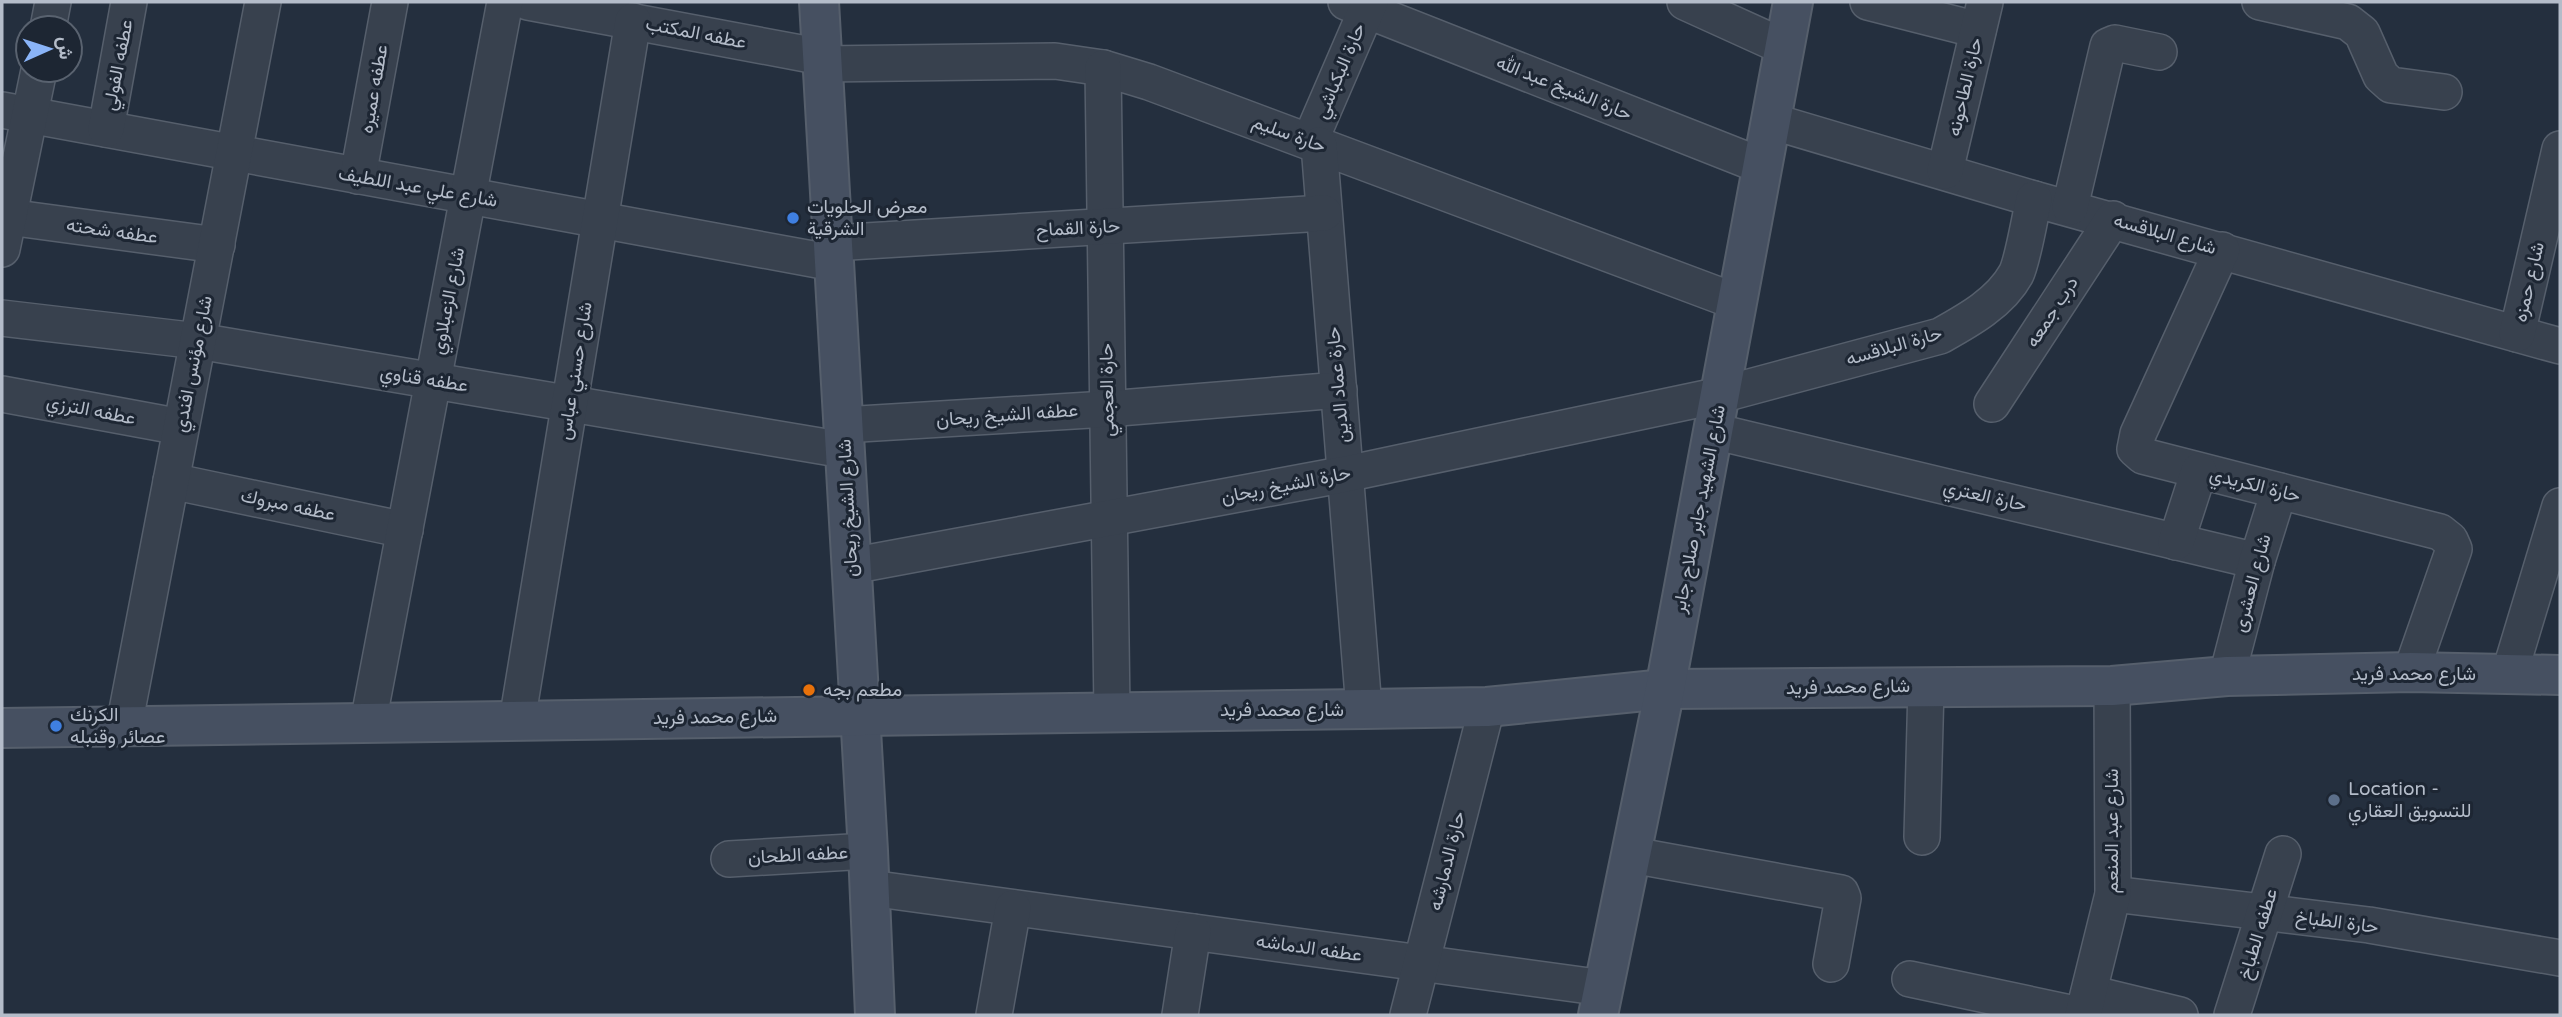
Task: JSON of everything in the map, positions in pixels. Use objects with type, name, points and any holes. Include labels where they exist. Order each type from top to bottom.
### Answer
[{"type":"street","name":"عطفه الفولي","points":[[106,129],[129,2]]},
{"type":"street","name":"شارع مؤنس افندي","points":[[124,726],[263,2]]},
{"type":"street","name":"عطفه عميره","points":[[358,176],[390,2]]},
{"type":"street","name":"شارع الزعبلاوي","points":[[368,723],[505,2]]},
{"type":"street","name":"عطفه المكتب","points":[[528,2],[822,61]]},
{"type":"street","name":"شارع الشيخ ريحان","points":[[819,2],[875,1015]]},
{"type":"street","points":[[1685,2],[1784,47]]},
{"type":"street","name":"شارع الشهيد جابر صلاح جابر","points":[[1601,1002],[1665,689],[1793,2]]},
{"type":"street","points":[[1868,2],[1982,16]]},
{"type":"street","name":"حارة البكباشي","points":[[1315,143],[1361,4]]},
{"type":"street","name":"حارة الشيخ عبد الله","points":[[1361,4],[1762,166]]},
{"type":"street","points":[[2282,4],[2348,22],[2362,33],[2381,76],[2391,85],[2444,92]]},
{"type":"street","name":"حارة الطاحونه","points":[[1945,171],[1982,16]]},
{"type":"street","name":"شارع حسني عباس","points":[[517,721],[633,21]]},
{"type":"street","points":[[2070,207],[2108,46],[2115,43],[2159,52]]},
{"type":"street","name":"حارة سليم","points":[[822,61],[1043,61],[1103,68],[1149,82],[1315,143],[1737,302]]},
{"type":"street","name":"حارة العجمي","points":[[1103,68],[1112,712]]},
{"type":"street","points":[[5,233],[16,113],[32,84]]},
{"type":"street","name":"شارع علي عبد اللطيف","points":[[16,113],[600,220],[833,253]]},
{"type":"street","name":"شارع البلاقسه","points":[[1771,121],[2034,199],[2560,346]]},
{"type":"street","name":"حارة عماد الدين","points":[[1315,143],[1324,213],[1364,709]]},
{"type":"street","name":"شارع حمزه","points":[[2517,334],[2560,149]]},
{"type":"street","name":"حارة البلاقسه","points":[[1717,413],[1940,336],[1969,320],[1995,299],[2016,273],[2034,199]]},
{"type":"street","name":"حارة القماح","points":[[833,253],[1105,226],[1324,213]]},
{"type":"street","name":"درب جمعه","points":[[1992,404],[2113,219]]},
{"type":"street","name":"عطفه شحته","points":[[5,233],[217,245]]},
{"type":"street","name":"حارة الكريدي","points":[[2222,250],[2137,435],[2136,449],[2143,456],[2440,532],[2450,540],[2454,549],[2411,672]]},
{"type":"street","name":"عطفه قناوي","points":[[2,318],[198,341],[570,403],[843,438]]},
{"type":"street","name":"عطفه الشيخ ريحان","points":[[843,438],[1107,409],[1339,390]]},
{"type":"street","name":"عطفه الترزي","points":[[2,394],[181,427]]},
{"type":"street","name":"حارة الشيخ ريحان","points":[[851,566],[1346,474],[1717,413]]},
{"type":"street","name":"حارة العتري","points":[[1717,413],[2176,542],[2257,561]]},
{"type":"street","points":[[2176,542],[2199,471]]},
{"type":"street","name":"عطفه مبروك","points":[[171,481],[405,530]]},
{"type":"street","name":"شارع العشرى","points":[[2227,677],[2257,561],[2279,491]]},
{"type":"street","points":[[2510,675],[2560,506]]},
{"type":"street","name":"شارع محمد فريد","points":[[2,728],[1487,707],[1665,689],[2112,686],[2227,677],[2411,672],[2560,675]]},
{"type":"street","name":"شارع عبد المنعم","points":[[2084,1008],[2113,894],[2112,686]]},
{"type":"street","points":[[1922,837],[1926,687]]},
{"type":"street","name":"حارة الدمارشه","points":[[1408,1015],[1487,707]]},
{"type":"street","name":"عطفه الطحان","points":[[729,859],[868,851]]},
{"type":"street","name":"عطفه الطباخ","points":[[2232,1015],[2283,854]]},
{"type":"street","points":[[1632,855],[1841,893],[1843,898],[1831,964]]},
{"type":"street","name":"عطفه الدماشه","points":[[870,888],[1421,963],[1601,1002]]},
{"type":"street","name":"حارة الطباخ","points":[[2113,894],[2369,925],[2560,958]]},
{"type":"street","points":[[994,1015],[1013,908]]},
{"type":"street","points":[[1180,1015],[1193,932]]},
{"type":"street","points":[[1909,979],[2084,1008],[2180,1015]]},
{"type":"place","name":"معرض الحلويات الشرقية","points":[[793,218]]},
{"type":"place","name":"مطعم بجه","points":[[809,690]]},
{"type":"place","name":"الكرنك عصائر وقنبله","points":[[56,726]]},
{"type":"place","name":"Location - للتسويق العقاري","points":[[2334,800]]}]
